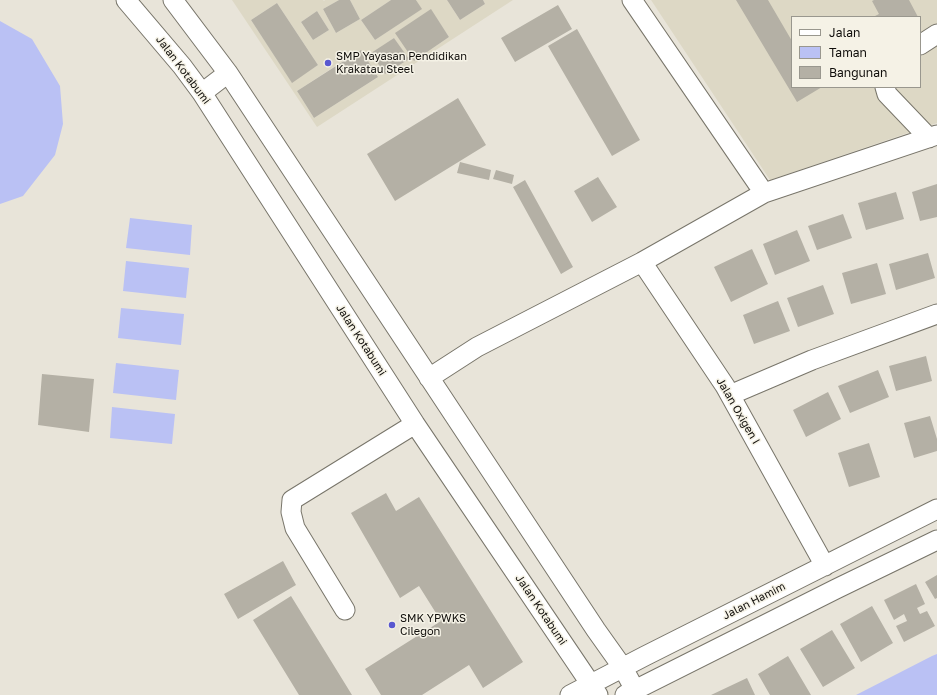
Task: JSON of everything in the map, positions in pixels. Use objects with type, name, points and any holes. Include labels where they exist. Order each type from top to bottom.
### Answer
[{"type":"street","name":"Jalan Kotabumi","points":[[126,0],[182,66],[202,93],[415,424],[595,690]]},
{"type":"street","points":[[173,0],[228,73],[596,630],[623,668],[630,692],[937,540]]},
{"type":"street","points":[[632,0],[764,193]]},
{"type":"street","points":[[921,44],[937,34]]},
{"type":"street","points":[[202,93],[228,73]]},
{"type":"street","points":[[429,378],[477,347],[642,262],[764,193],[933,137],[887,94],[885,88]]},
{"type":"street","name":"Jalan Oxigen I","points":[[642,262],[730,394],[824,566]]},
{"type":"street","points":[[730,394],[812,360],[937,314]]},
{"type":"street","points":[[345,610],[295,528],[291,512],[292,500],[415,424]]},
{"type":"street","name":"Jalan Hamim","points":[[570,695],[595,690],[623,668],[937,508]]},
{"type":"shaded area","name":"SMP Yayasan Pendidikan Krakatau Steel","points":[[232,0],[339,0],[323,9],[336,33],[360,19],[350,0],[391,0],[361,20],[375,40],[421,9],[416,0],[447,0],[460,20],[485,4],[483,0],[513,0],[317,127]],"holes":[[[277,3],[318,65],[292,82],[251,20]],[[431,10],[449,37],[414,61]],[[317,11],[329,30],[313,40],[301,22]],[[394,38],[408,59],[385,74],[372,53]],[[360,50],[378,77],[314,118],[297,91]]]},
{"type":"shaded area","points":[[651,0],[937,0],[937,123],[770,180]]},
{"type":"green space","points":[[0,21],[32,39],[60,86],[63,124],[55,155],[23,196],[0,204]]},
{"type":"green space","points":[[130,218],[192,225],[190,255],[126,248]]},
{"type":"green space","points":[[126,261],[189,268],[186,298],[123,291]]},
{"type":"green space","points":[[121,308],[184,314],[181,345],[118,338]]},
{"type":"green space","points":[[116,363],[179,370],[176,400],[113,393]]},
{"type":"green space","points":[[112,407],[175,414],[172,444],[110,438]]},
{"type":"green space","points":[[937,654],[937,695],[856,695],[932,656]]},
{"type":"building","points":[[339,0],[350,0],[360,19],[336,33],[323,9]]},
{"type":"building","points":[[391,0],[416,0],[422,9],[375,40],[361,20]]},
{"type":"building","points":[[447,0],[483,0],[485,4],[460,20]]},
{"type":"building","points":[[736,0],[768,0],[791,39],[791,88],[820,88],[797,102]]},
{"type":"building","points":[[909,0],[917,16],[875,16],[879,14],[872,1]]},
{"type":"building","points":[[277,3],[318,65],[292,83],[251,20]]},
{"type":"building","points":[[558,5],[572,29],[515,62],[501,38]]},
{"type":"building","points":[[431,9],[449,37],[414,61],[395,33]]},
{"type":"building","points":[[317,11],[329,30],[313,40],[301,22]]},
{"type":"building","points":[[577,29],[640,140],[612,156],[548,46]]},
{"type":"building","points":[[394,38],[409,59],[385,74],[371,53]]},
{"type":"building","points":[[361,50],[378,77],[314,118],[297,91]]},
{"type":"building","points":[[458,98],[486,145],[395,201],[367,154]]},
{"type":"building","points":[[460,162],[491,170],[489,180],[457,173]]},
{"type":"building","points":[[496,170],[514,175],[512,184],[493,179]]},
{"type":"building","points":[[598,177],[617,207],[592,222],[574,191]]},
{"type":"building","points":[[525,180],[573,267],[561,274],[513,187]]},
{"type":"building","points":[[937,184],[937,217],[920,221],[912,192]]},
{"type":"building","points":[[896,192],[904,219],[866,230],[858,203]]},
{"type":"building","points":[[843,214],[852,238],[817,250],[808,226]]},
{"type":"building","points":[[797,230],[810,261],[775,275],[763,244]]},
{"type":"building","points":[[752,249],[768,284],[731,302],[714,267]]},
{"type":"building","points":[[928,253],[935,278],[896,290],[889,264]]},
{"type":"building","points":[[877,263],[886,294],[851,304],[842,273]]},
{"type":"building","points":[[823,285],[834,314],[798,327],[787,298]]},
{"type":"building","points":[[778,301],[790,331],[754,344],[743,315]]},
{"type":"building","points":[[926,356],[932,381],[896,391],[889,366]]},
{"type":"building","points":[[878,370],[889,397],[850,413],[838,386]]},
{"type":"building","points":[[42,374],[94,379],[89,432],[38,425]]},
{"type":"building","points":[[828,392],[841,419],[806,437],[793,410]]},
{"type":"building","points":[[930,416],[937,439],[937,451],[914,458],[904,423]]},
{"type":"building","points":[[869,443],[880,477],[849,487],[838,453]]},
{"type":"building","points":[[386,493],[396,511],[419,497],[523,662],[483,688],[469,665],[422,695],[381,695],[365,669],[441,621],[419,586],[400,598],[351,513]]},
{"type":"building","points":[[283,561],[296,585],[238,619],[224,594]]},
{"type":"building","points":[[937,575],[937,598],[935,599],[925,582]]},
{"type":"building","points":[[916,584],[925,604],[917,608],[920,614],[927,611],[935,626],[904,642],[896,626],[907,621],[904,614],[894,620],[884,600]]},
{"type":"building","points":[[291,596],[352,695],[299,695],[253,620]]},
{"type":"building","points":[[872,606],[893,643],[861,662],[840,624]]},
{"type":"building","points":[[832,630],[855,668],[823,687],[800,649]]},
{"type":"building","points":[[788,656],[811,695],[770,695],[758,674]]},
{"type":"building","points":[[747,678],[755,695],[711,695]]},
{"type":"place","name":"SMP Yayasan Pendidikan Krakatau Steel","points":[[328,63]]},
{"type":"place","name":"SMK YPWKS Cilegon","points":[[392,625]]}]
